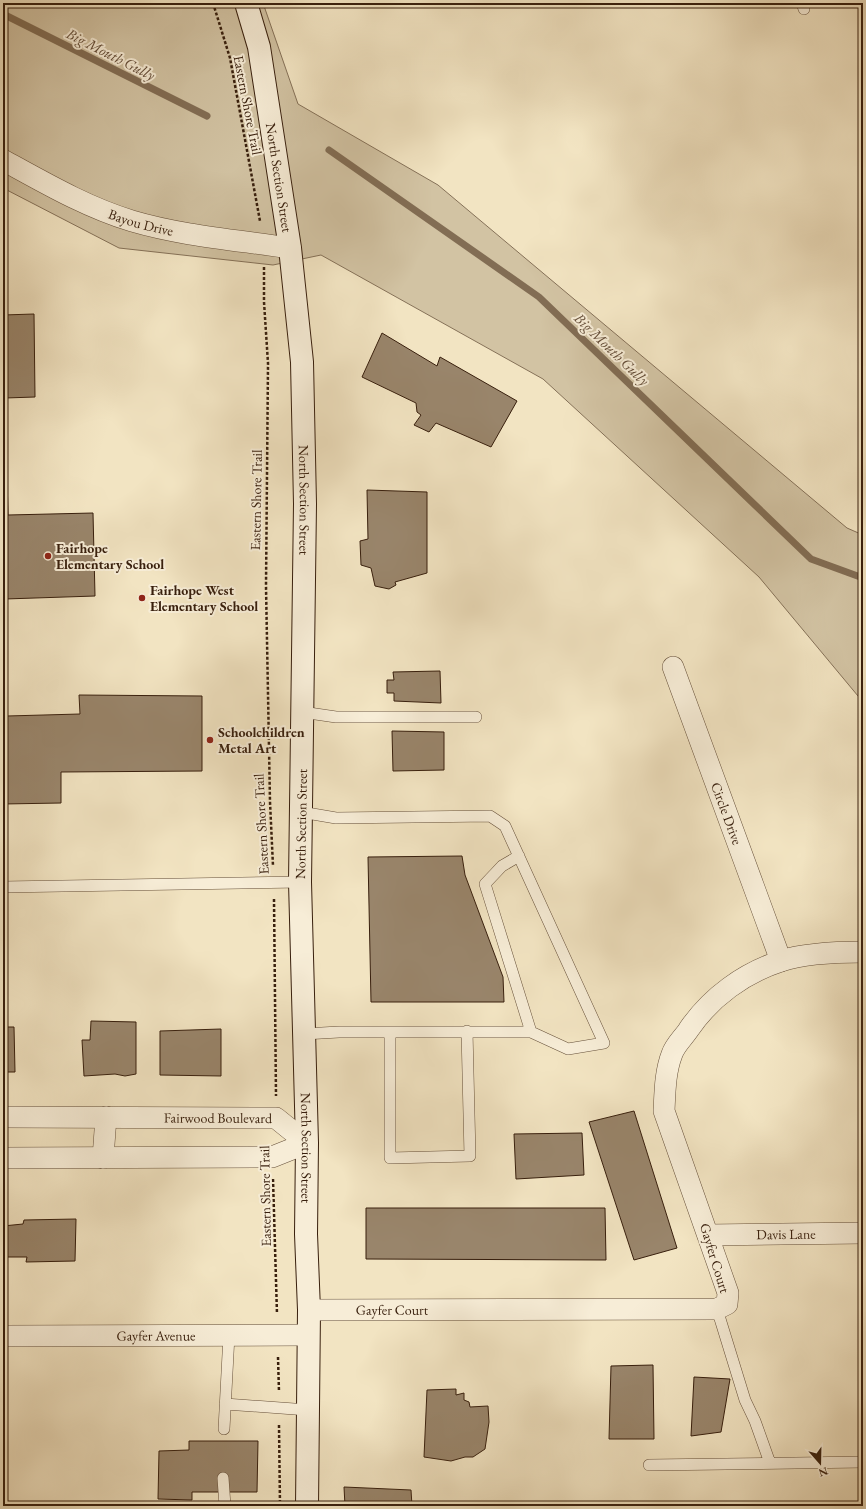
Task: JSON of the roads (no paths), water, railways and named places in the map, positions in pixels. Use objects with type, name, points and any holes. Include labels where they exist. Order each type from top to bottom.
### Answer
[{"type":"main road","name":"North Section Street","points":[[246,3],[259,47],[290,248],[302,362],[305,512],[300,882],[307,1143],[306,1234],[309,1310],[307,1506]]},
{"type":"street","name":"Bayou Drive","points":[[3,160],[81,203],[132,221],[181,232],[290,248]]},
{"type":"street","name":"Circle Drive","points":[[673,667],[781,961]]},
{"type":"street","name":"Gayfer Court","points":[[309,1310],[717,1309],[727,1304],[728,1293],[664,1112],[665,1084],[672,1053],[702,1010],[723,991],[753,973],[781,961],[843,952],[863,952]]},
{"type":"street","name":"Fairwood Boulevard","points":[[3,1117],[276,1118],[307,1143]]},
{"type":"street","points":[[103,1158],[106,1117]]},
{"type":"street","points":[[3,1158],[272,1157],[307,1143]]},
{"type":"street","name":"Davis Lane","points":[[708,1234],[863,1233]]},
{"type":"street","name":"Gayfer Avenue","points":[[3,1336],[308,1335]]},
{"type":"lane","points":[[302,712],[336,717],[476,717]]},
{"type":"lane","points":[[301,812],[336,818],[490,816],[505,826],[604,1043],[568,1049],[531,1032],[339,1032],[304,1034]]},
{"type":"lane","points":[[519,856],[502,866],[485,884],[531,1032]]},
{"type":"lane","points":[[3,886],[300,882]]},
{"type":"lane","points":[[390,1033],[390,1158],[470,1156],[467,1031]]},
{"type":"lane","points":[[717,1309],[742,1392],[770,1463]]},
{"type":"lane","points":[[224,1429],[229,1335]]},
{"type":"lane","points":[[225,1404],[308,1410]]},
{"type":"lane","points":[[649,1465],[863,1462]]},
{"type":"lane","points":[[223,1478],[225,1506]]},
{"type":"waterway","name":"Big Mouth Gully","points":[[3,14],[207,116]]},
{"type":"waterway","name":"Big Mouth Gully","points":[[329,150],[539,297],[811,559],[863,578]]},
{"type":"place","name":"Fairhope Elementary School","points":[[48,556]]},
{"type":"place","name":"Fairhope West Elementary School","points":[[142,598]]},
{"type":"place","name":"Schoolchildren Metal Art","points":[[210,740]]}]
